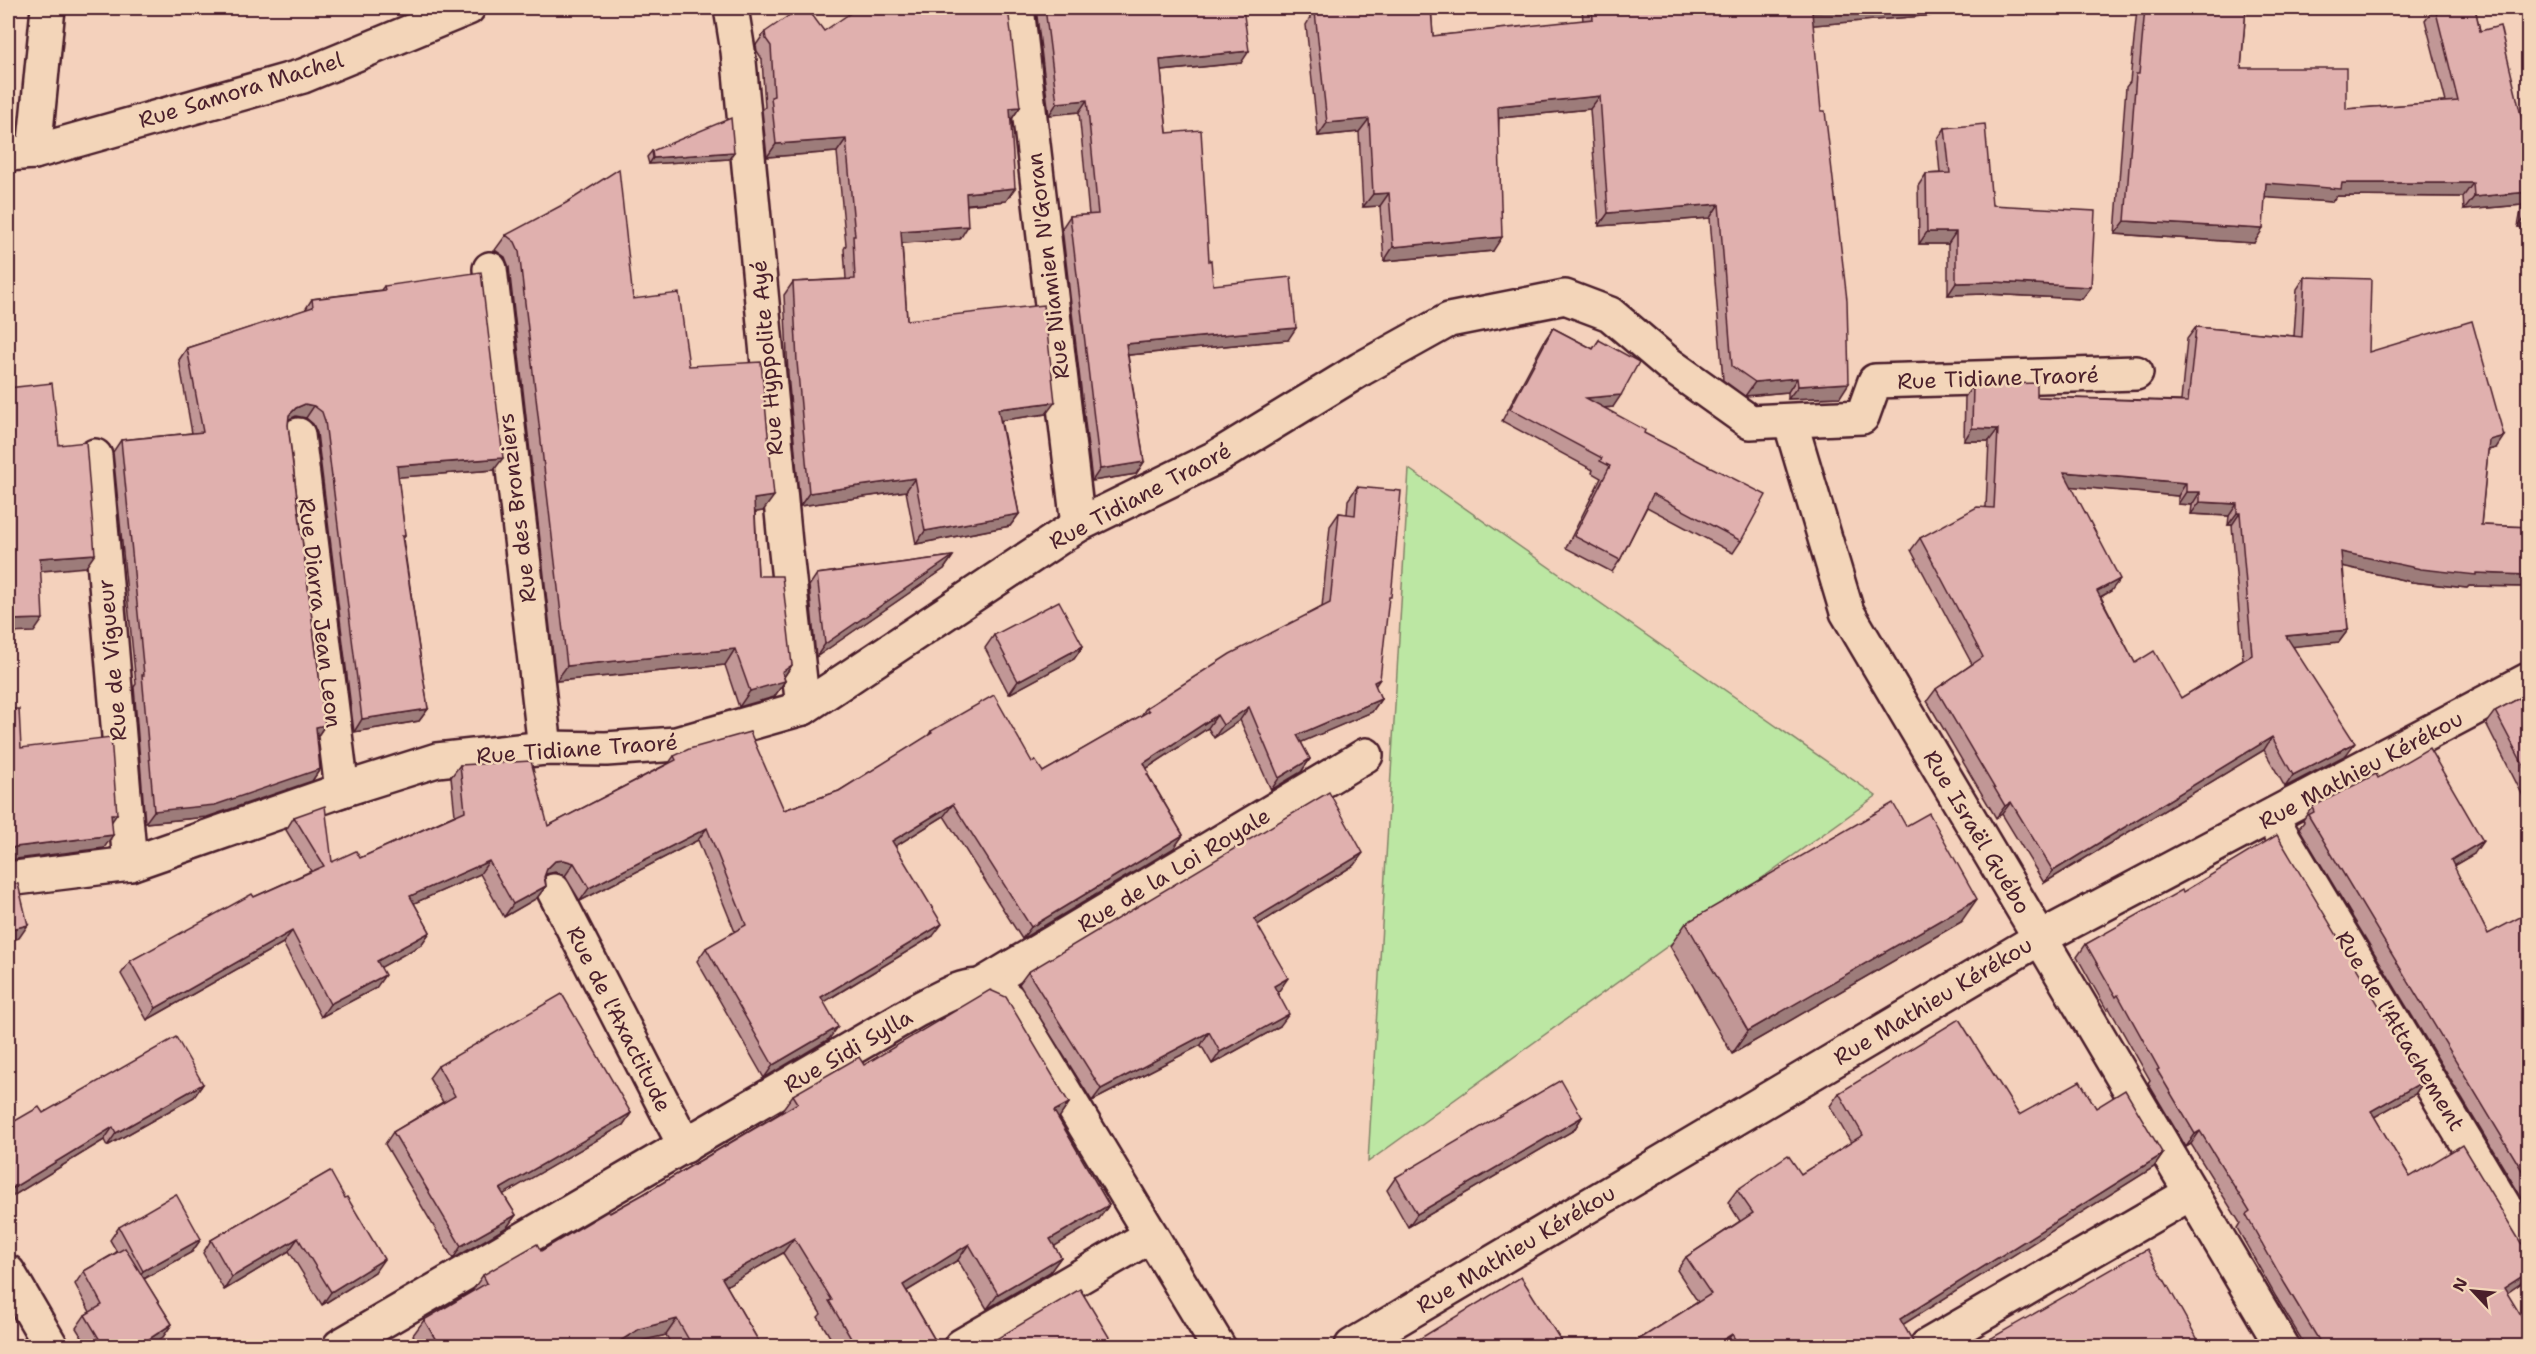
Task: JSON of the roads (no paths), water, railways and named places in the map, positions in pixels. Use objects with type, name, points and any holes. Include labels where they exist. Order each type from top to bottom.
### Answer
[{"type":"street","points":[[21,153],[48,8]]},
{"type":"street","name":"Rue Samora Machel","points":[[21,153],[303,76],[468,8]]},
{"type":"street","name":"Rue Hyppolite Ayé","points":[[731,8],[738,51],[803,708]]},
{"type":"street","name":"Rue Niamien N'Goran","points":[[1017,8],[1078,525]]},
{"type":"street","name":"Rue des Bronziers","points":[[490,269],[544,748]]},
{"type":"street","name":"Rue Tidiane Traoré","points":[[8,879],[130,864],[342,790],[437,760],[544,748],[606,749],[676,744],[803,708],[1078,525],[1215,458],[1361,369],[1449,320],[1565,297],[1610,314],[1670,365],[1750,422],[1862,417],[1875,381],[2136,374]]},
{"type":"street","name":"Rue Israël Guébo","points":[[1790,422],[1847,612],[2282,1347]]},
{"type":"street","name":"Rue Diarra Jean Leon","points":[[298,435],[342,790]]},
{"type":"street","name":"Rue de Vigueur","points":[[95,456],[130,864]]},
{"type":"street","name":"Rue Mathieu Kérékou","points":[[1352,1347],[2040,938],[2529,680]]},
{"type":"street","name":"Rue de la Loi Royale","points":[[982,984],[1366,755]]},
{"type":"street","name":"Rue de l'Attachement","points":[[2271,817],[2529,1245]]},
{"type":"street","name":"Rue de l'Axactitude","points":[[554,891],[685,1146]]},
{"type":"street","points":[[982,984],[998,989],[1009,1000],[1218,1347]]},
{"type":"street","name":"Rue Sidi Sylla","points":[[340,1347],[378,1337],[685,1146],[916,1010],[960,989],[982,984]]},
{"type":"street","points":[[1927,1347],[2191,1193]]},
{"type":"street","points":[[961,1347],[1150,1236]]},
{"type":"street","points":[[8,1272],[51,1347]]}]
